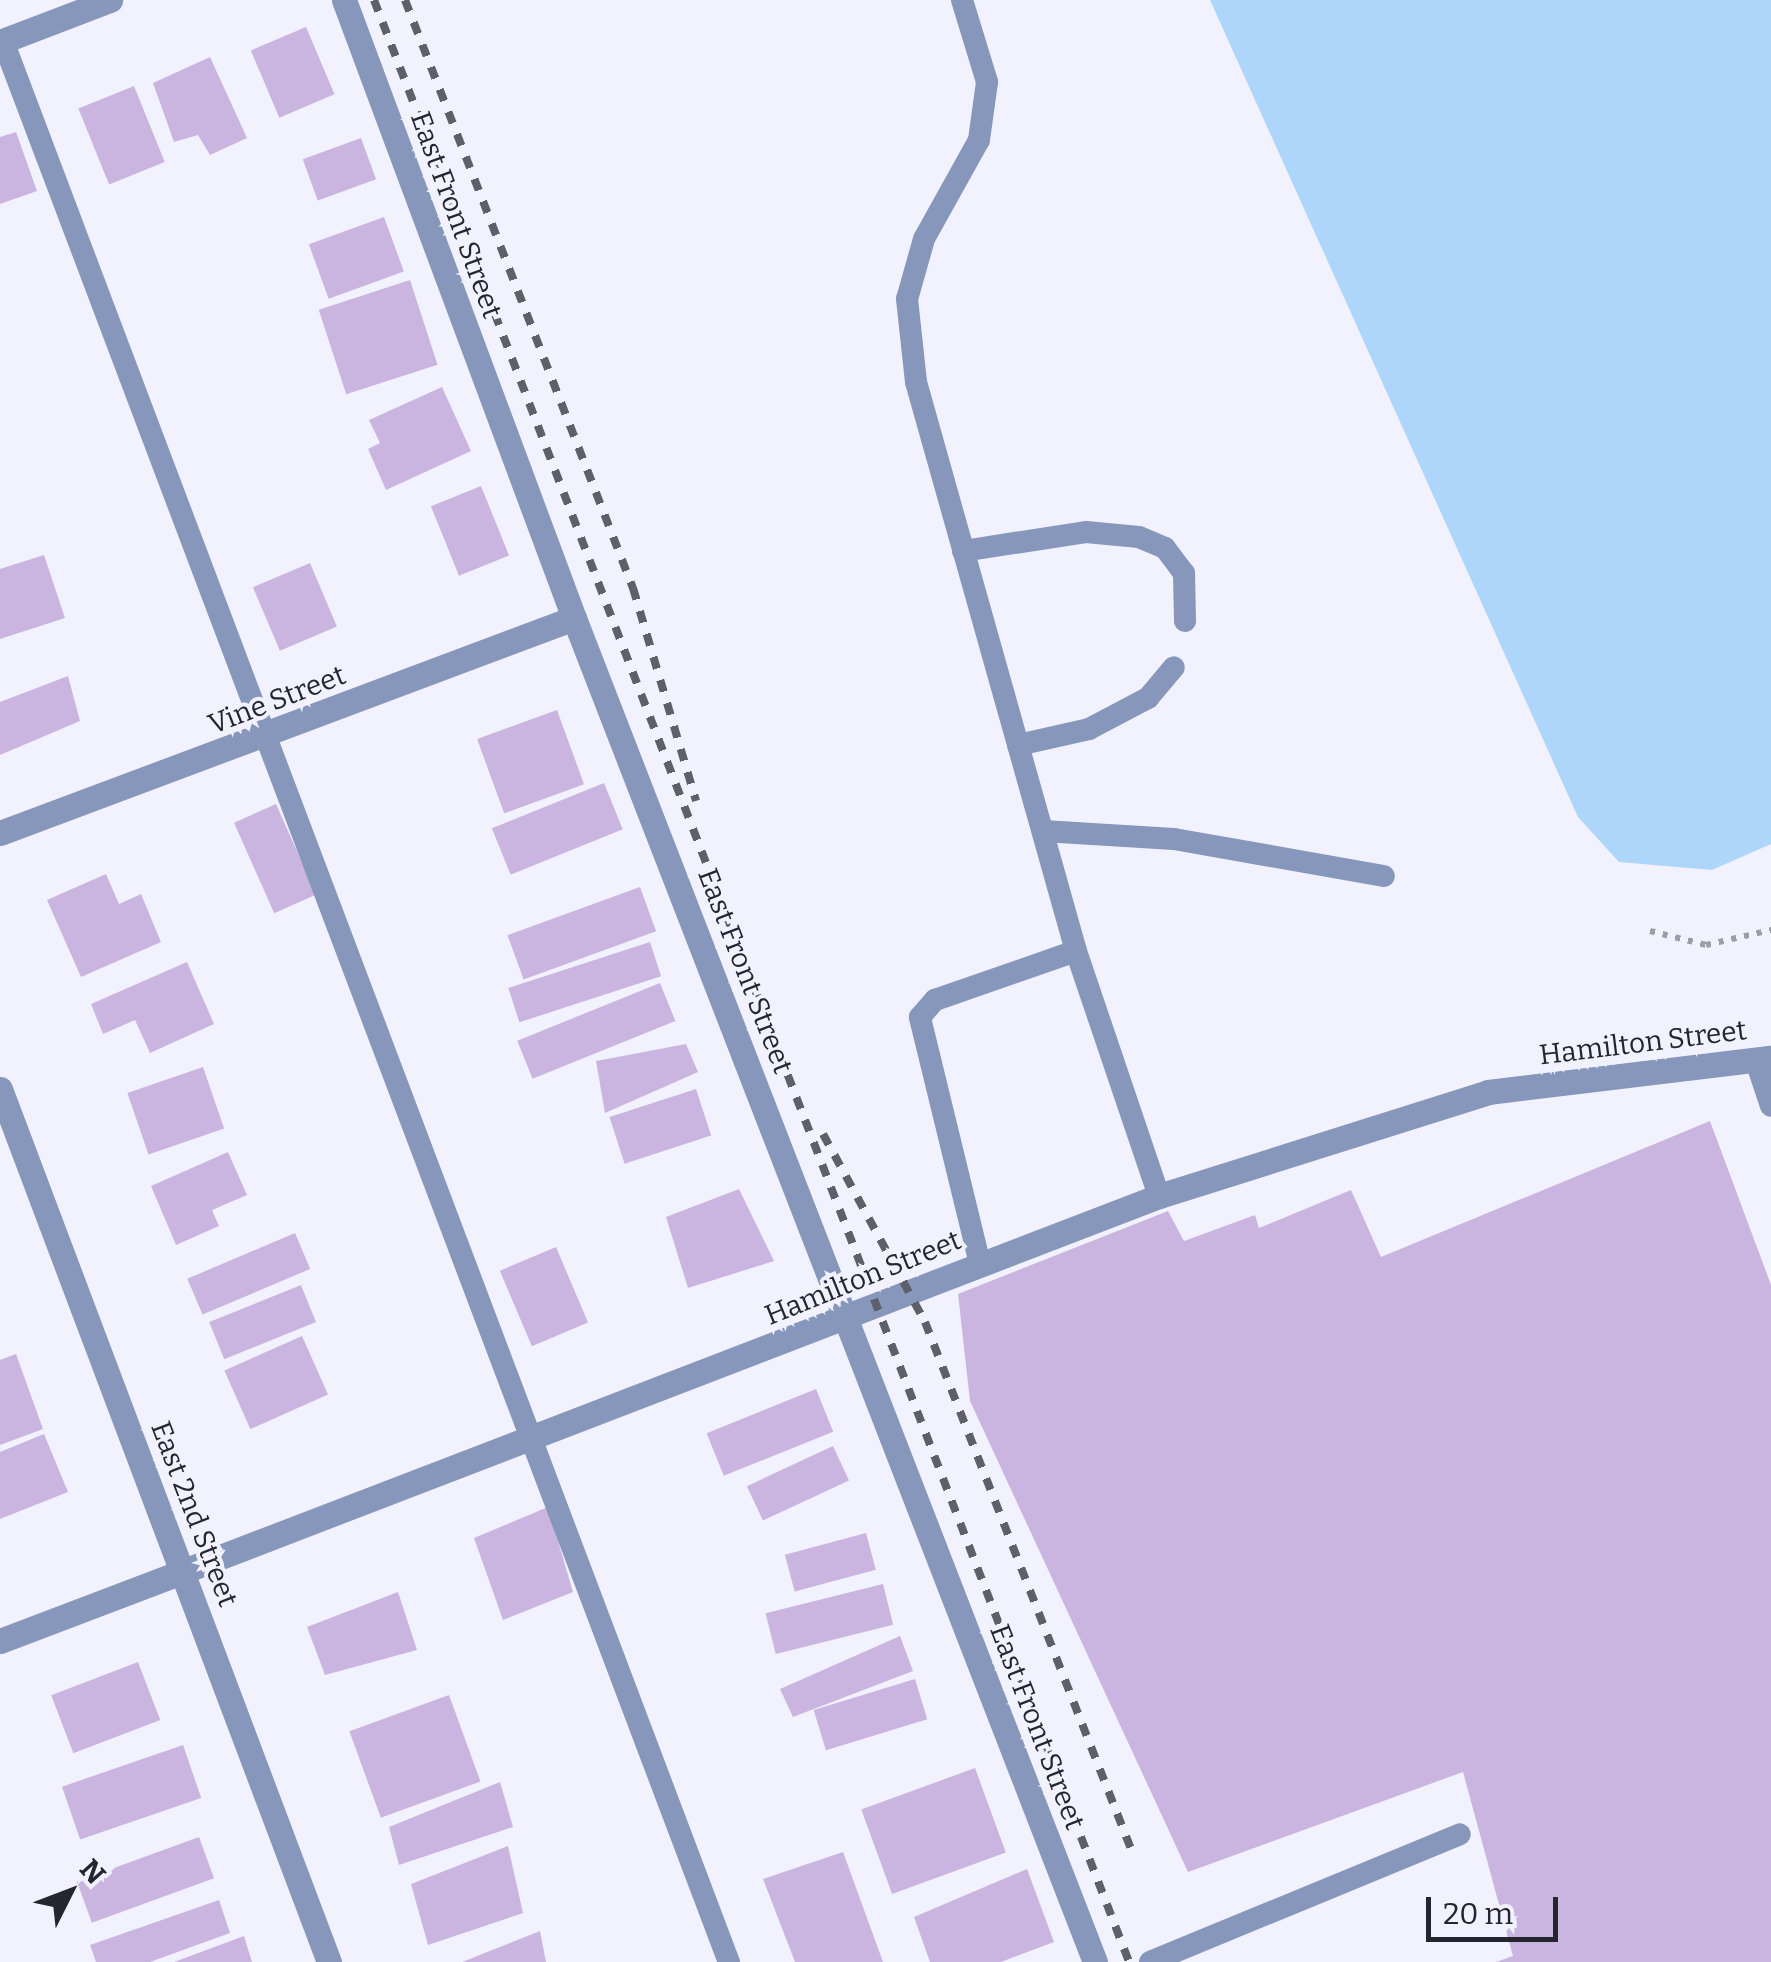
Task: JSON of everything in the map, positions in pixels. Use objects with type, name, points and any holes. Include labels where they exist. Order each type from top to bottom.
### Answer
[{"type":"street","points":[[2,41],[110,0]]},
{"type":"street","name":"East Front Street","points":[[344,0],[574,618],[849,1316],[1095,1962]]},
{"type":"street","name":"Vine Street","points":[[0,833],[264,738],[574,618]]},
{"type":"street","name":"Hamilton Street","points":[[0,1640],[1160,1196],[1488,1092],[1763,1059]]},
{"type":"street","name":"East 2nd Street","points":[[0,1089],[329,1962]]},
{"type":"lane","points":[[962,0],[987,82],[980,140],[924,239],[907,298],[916,382],[1076,951],[1160,1196]]},
{"type":"lane","points":[[2,41],[729,1962]]},
{"type":"lane","points":[[963,551],[1086,532],[1139,536],[1165,548],[1184,573],[1186,621]]},
{"type":"lane","points":[[1018,746],[1089,729],[1148,698],[1174,667]]},
{"type":"lane","points":[[1043,832],[1174,839],[1384,876]]},
{"type":"lane","points":[[980,1264],[920,1018],[935,1000],[1076,951]]},
{"type":"lane","points":[[1763,1059],[1771,1106]]},
{"type":"lane","points":[[1151,1962],[1460,1834]]},
{"type":"path","points":[[1650,931],[1706,945],[1771,930]]},
{"type":"water","points":[[1210,0],[1771,0],[1771,844],[1712,870],[1619,862],[1578,817]]},
{"type":"building","points":[[306,27],[335,94],[279,118],[251,50]]},
{"type":"building","points":[[210,57],[247,138],[210,155],[198,135],[174,142],[153,83]]},
{"type":"building","points":[[134,86],[165,162],[109,185],[78,108]]},
{"type":"building","points":[[16,132],[37,191],[0,204],[0,137]]},
{"type":"building","points":[[361,138],[376,179],[318,201],[303,159]]},
{"type":"building","points":[[384,217],[404,272],[329,299],[309,244]]},
{"type":"building","points":[[410,280],[438,365],[346,394],[319,310]]},
{"type":"building","points":[[442,387],[471,451],[386,490],[368,449],[380,443],[369,420]]},
{"type":"building","points":[[481,486],[509,556],[459,576],[431,506]]},
{"type":"building","points":[[44,555],[65,618],[0,639],[0,569]]},
{"type":"building","points":[[310,563],[337,627],[280,651],[253,587]]},
{"type":"building","points":[[68,676],[80,721],[0,755],[0,702]]},
{"type":"building","points":[[557,710],[584,784],[504,813],[477,739]]},
{"type":"building","points":[[604,783],[623,829],[511,875],[492,828]]},
{"type":"building","points":[[276,804],[316,894],[274,913],[234,823]]},
{"type":"building","points":[[106,874],[119,904],[141,894],[161,942],[81,977],[47,900]]},
{"type":"building","points":[[640,887],[656,931],[524,979],[508,935]]},
{"type":"building","points":[[650,942],[661,976],[519,1022],[508,988]]},
{"type":"building","points":[[187,962],[214,1024],[150,1053],[135,1020],[103,1034],[91,1004]]},
{"type":"building","points":[[660,983],[675,1021],[533,1079],[517,1041]]},
{"type":"building","points":[[686,1044],[698,1072],[605,1113],[596,1061]]},
{"type":"building","points":[[203,1067],[224,1128],[149,1155],[127,1093]]},
{"type":"building","points":[[696,1089],[711,1136],[625,1164],[609,1117]]},
{"type":"building","points":[[1710,1121],[1771,1285],[1771,1962],[1496,1962],[1513,1956],[1463,1772],[1188,1872],[970,1401],[958,1294],[1168,1211],[1184,1241],[1255,1215],[1259,1228],[1351,1190],[1381,1257]]},
{"type":"building","points":[[228,1152],[247,1195],[212,1210],[219,1226],[176,1245],[151,1186]]},
{"type":"building","points":[[739,1189],[774,1261],[688,1288],[666,1217]]},
{"type":"building","points":[[295,1233],[310,1269],[203,1315],[187,1279]]},
{"type":"building","points":[[556,1247],[588,1322],[532,1346],[500,1271]]},
{"type":"building","points":[[301,1285],[316,1322],[224,1359],[209,1322]]},
{"type":"building","points":[[302,1336],[328,1394],[250,1429],[224,1371]]},
{"type":"building","points":[[16,1354],[43,1429],[0,1445],[0,1360]]},
{"type":"building","points":[[816,1389],[833,1432],[724,1476],[707,1433]]},
{"type":"building","points":[[44,1434],[68,1492],[0,1519],[0,1452]]},
{"type":"building","points":[[833,1446],[849,1480],[763,1521],[747,1486]]},
{"type":"building","points":[[548,1507],[573,1592],[503,1620],[474,1538]]},
{"type":"building","points":[[866,1533],[876,1570],[795,1591],[785,1555]]},
{"type":"building","points":[[883,1584],[893,1625],[776,1654],[766,1613]]},
{"type":"building","points":[[398,1592],[417,1650],[325,1675],[307,1627]]},
{"type":"building","points":[[900,1636],[913,1671],[793,1717],[780,1689]]},
{"type":"building","points":[[138,1662],[160,1720],[73,1753],[51,1695]]},
{"type":"building","points":[[915,1679],[927,1719],[826,1750],[814,1710]]},
{"type":"building","points":[[449,1695],[480,1781],[381,1818],[349,1731]]},
{"type":"building","points":[[183,1745],[201,1798],[80,1840],[62,1787]]},
{"type":"building","points":[[975,1768],[1006,1853],[892,1894],[861,1809]]},
{"type":"building","points":[[500,1782],[513,1827],[399,1865],[389,1827]]},
{"type":"building","points":[[199,1837],[214,1878],[92,1923],[77,1881]]},
{"type":"building","points":[[508,1846],[523,1913],[428,1945],[411,1884]]},
{"type":"building","points":[[843,1852],[883,1962],[795,1962],[763,1879]]},
{"type":"building","points":[[1027,1869],[1054,1942],[1001,1962],[930,1962],[914,1917]]},
{"type":"building","points":[[219,1900],[230,1933],[150,1962],[96,1962],[90,1945]]},
{"type":"building","points":[[540,1931],[546,1962],[462,1962]]},
{"type":"building","points":[[244,1936],[252,1962],[174,1962]]},
{"type":"railway","points":[[374,0],[1129,1962]]},
{"type":"railway","points":[[405,0],[633,588],[696,801]]},
{"type":"railway","points":[[823,1134],[925,1322],[1133,1854]]}]
